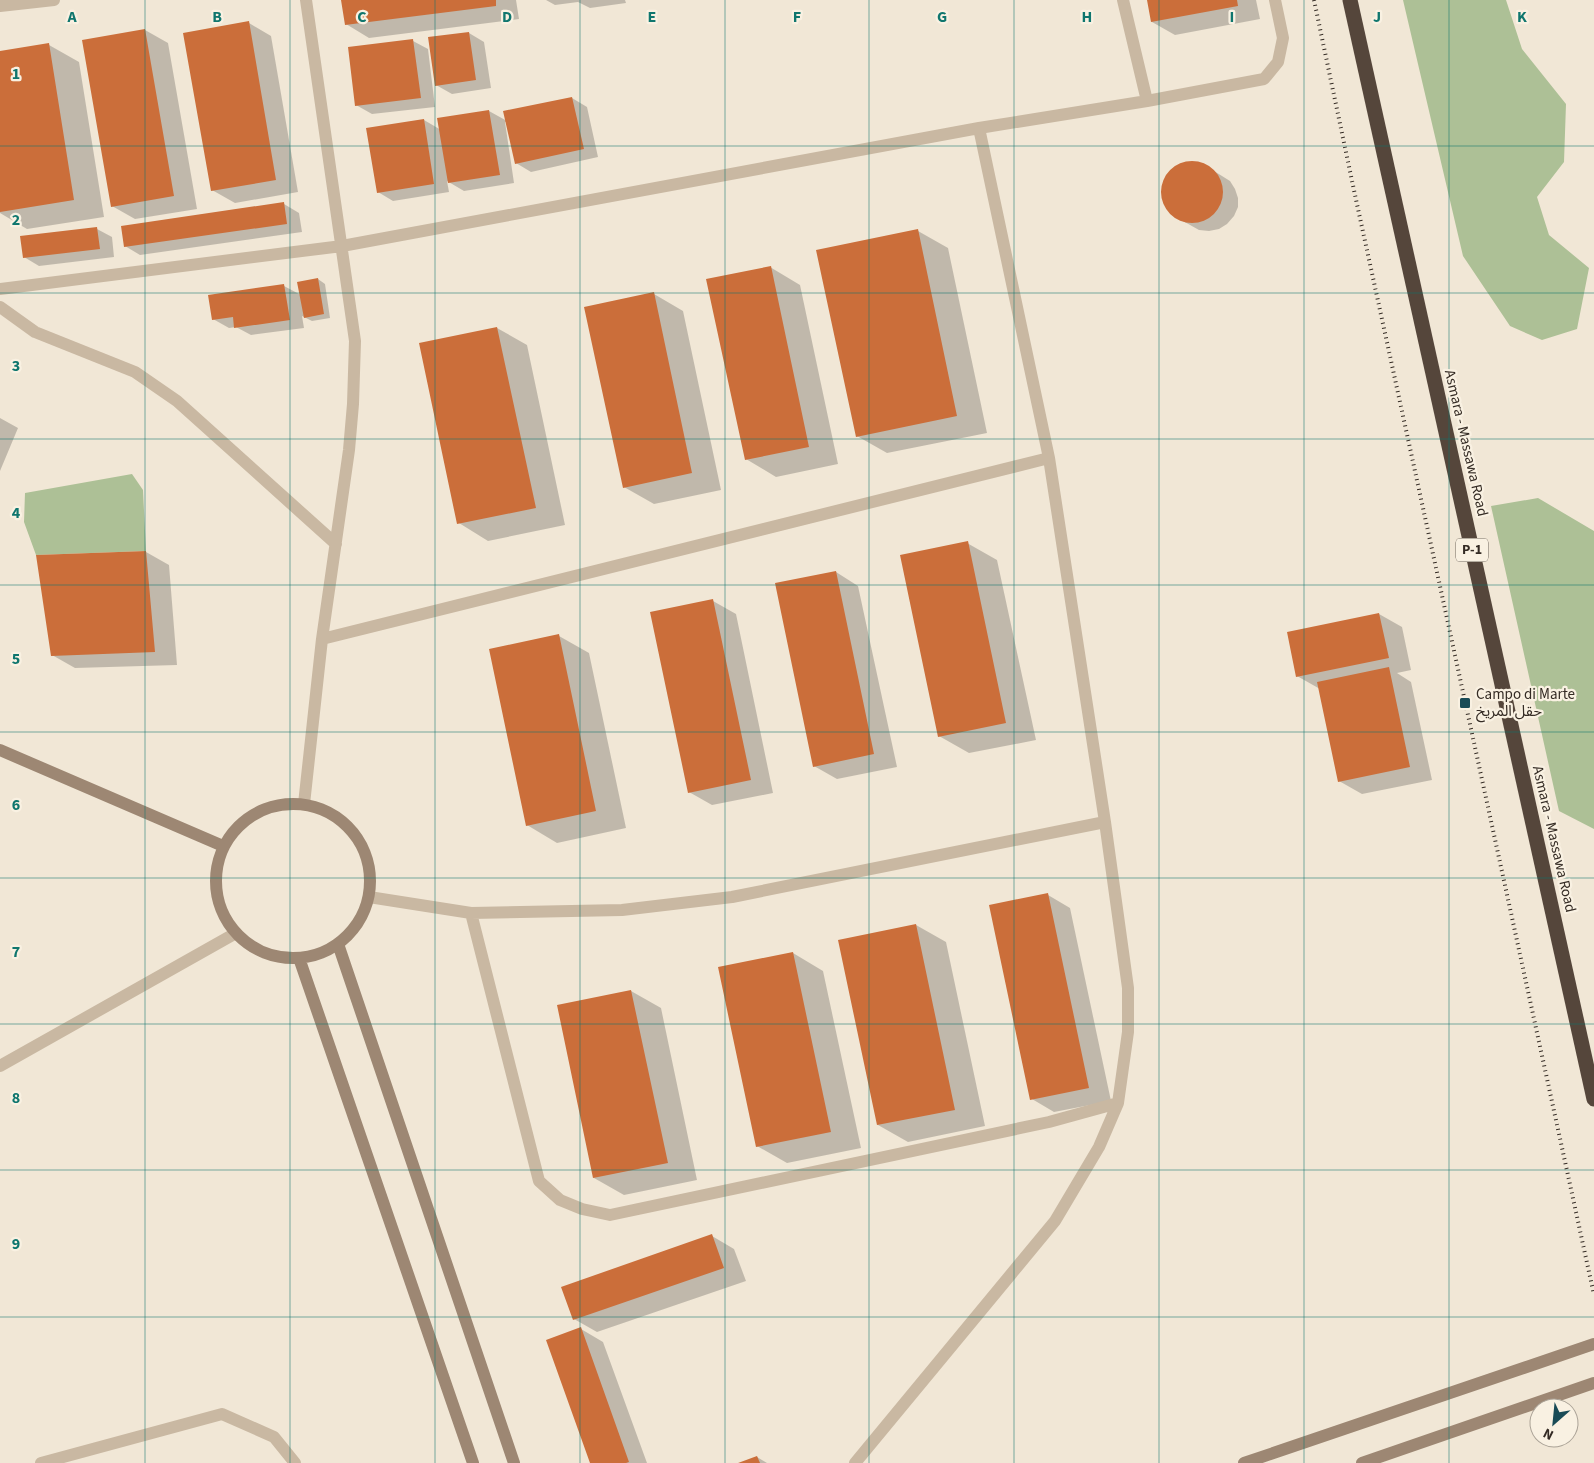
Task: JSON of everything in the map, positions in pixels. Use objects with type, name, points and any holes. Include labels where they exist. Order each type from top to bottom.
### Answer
[{"type":"highway","name":"Asmara - Massawa Road","points":[[1350,0],[1594,1099]]},
{"type":"main road","points":[[0,750],[223,846]]},
{"type":"main road","points":[[280,804],[304,804],[328,811],[349,826],[364,847],[371,872],[369,897],[363,915],[352,931],[338,944],[319,954],[299,958],[276,956],[255,948],[236,933],[223,914],[216,892],[216,868],[223,846],[237,826],[256,812],[280,804]]},
{"type":"main road","points":[[338,944],[514,1463]]},
{"type":"main road","points":[[299,958],[473,1463]]},
{"type":"main road","points":[[1244,1463],[1594,1344]]},
{"type":"main road","points":[[1362,1463],[1594,1383]]},
{"type":"street","points":[[0,6],[54,0]]},
{"type":"street","points":[[304,804],[322,639],[348,450],[355,341],[306,0]]},
{"type":"street","points":[[1124,0],[1146,101]]},
{"type":"street","points":[[0,289],[342,246],[979,128],[1146,101],[1264,79],[1278,62],[1283,38],[1275,0]]},
{"type":"street","points":[[855,1463],[1055,1221],[1099,1147],[1118,1103],[1128,1032],[1128,988],[1105,822],[1048,458],[979,128]]},
{"type":"street","points":[[0,307],[35,332],[136,372],[177,401],[336,544]]},
{"type":"street","points":[[322,639],[1048,458]]},
{"type":"street","points":[[369,897],[472,913],[622,910],[732,897],[1105,822]]},
{"type":"street","points":[[472,913],[539,1181],[560,1200],[582,1209],[610,1215],[1050,1122],[1118,1103]]},
{"type":"street","points":[[0,1066],[236,933]]},
{"type":"street","points":[[41,1463],[222,1414],[274,1437],[295,1463]]},
{"type":"green space","points":[[1403,0],[1506,0],[1522,49],[1566,104],[1564,162],[1537,197],[1549,235],[1589,268],[1577,329],[1542,340],[1510,326],[1463,256]]},
{"type":"green space","points":[[132,474],[143,490],[146,551],[36,555],[24,522],[25,493]]},
{"type":"green space","points":[[1538,498],[1594,531],[1594,829],[1559,811],[1491,506]]},
{"type":"building","points":[[341,0],[496,0],[496,6],[345,25]]},
{"type":"building","points":[[1147,0],[1237,0],[1238,6],[1151,22]]},
{"type":"building","points":[[249,21],[276,180],[211,191],[183,33]]},
{"type":"building","points":[[145,29],[174,196],[111,207],[82,40]]},
{"type":"building","points":[[469,32],[476,80],[435,86],[428,37]]},
{"type":"building","points":[[413,39],[421,98],[355,106],[348,47]]},
{"type":"building","points":[[49,43],[74,200],[0,212],[0,51]]},
{"type":"building","points":[[572,97],[584,149],[515,164],[503,111]]},
{"type":"building","points":[[489,110],[500,175],[448,183],[437,118]]},
{"type":"building","points":[[424,119],[434,184],[377,193],[366,128]]},
{"type":"building","points":[[1192,161],[1209,166],[1214,170],[1218,175],[1223,192],[1218,209],[1214,214],[1209,218],[1192,223],[1175,218],[1170,214],[1166,209],[1161,192],[1166,175],[1170,170],[1175,166]]},
{"type":"building","points":[[284,202],[287,224],[124,247],[121,226]]},
{"type":"building","points":[[97,227],[100,249],[23,258],[20,236]]},
{"type":"building","points":[[918,229],[957,416],[856,437],[816,250]]},
{"type":"building","points":[[771,266],[809,447],[745,460],[706,279]]},
{"type":"building","points":[[318,278],[324,314],[304,318],[297,282]]},
{"type":"building","points":[[284,284],[290,320],[234,328],[233,317],[212,320],[208,295]]},
{"type":"building","points":[[654,292],[692,473],[623,488],[584,307]]},
{"type":"building","points":[[497,327],[536,508],[457,524],[419,343]]},
{"type":"building","points":[[968,541],[1006,723],[938,737],[900,555]]},
{"type":"building","points":[[146,551],[155,652],[51,656],[36,555]]},
{"type":"building","points":[[836,571],[874,754],[813,767],[775,583]]},
{"type":"building","points":[[713,599],[751,780],[688,793],[650,612]]},
{"type":"building","points":[[1379,613],[1389,658],[1296,677],[1287,632]]},
{"type":"building","points":[[559,634],[596,811],[526,826],[489,649]]},
{"type":"building","points":[[1389,667],[1410,767],[1338,782],[1317,682]]},
{"type":"building","points":[[1048,893],[1089,1088],[1030,1100],[989,905]]},
{"type":"building","points":[[916,924],[955,1110],[877,1125],[838,940]]},
{"type":"building","points":[[793,952],[831,1132],[756,1147],[718,967]]},
{"type":"building","points":[[631,990],[668,1163],[593,1178],[557,1005]]},
{"type":"building","points":[[712,1234],[724,1268],[573,1320],[561,1287]]},
{"type":"building","points":[[581,1327],[629,1462],[590,1463],[546,1340]]},
{"type":"building","points":[[757,1456],[760,1463],[738,1463]]},
{"type":"railway","points":[[1314,0],[1594,1295]]},
{"type":"place","name":"Campo di Marte حقل المريخ","points":[[1465,703]]}]
